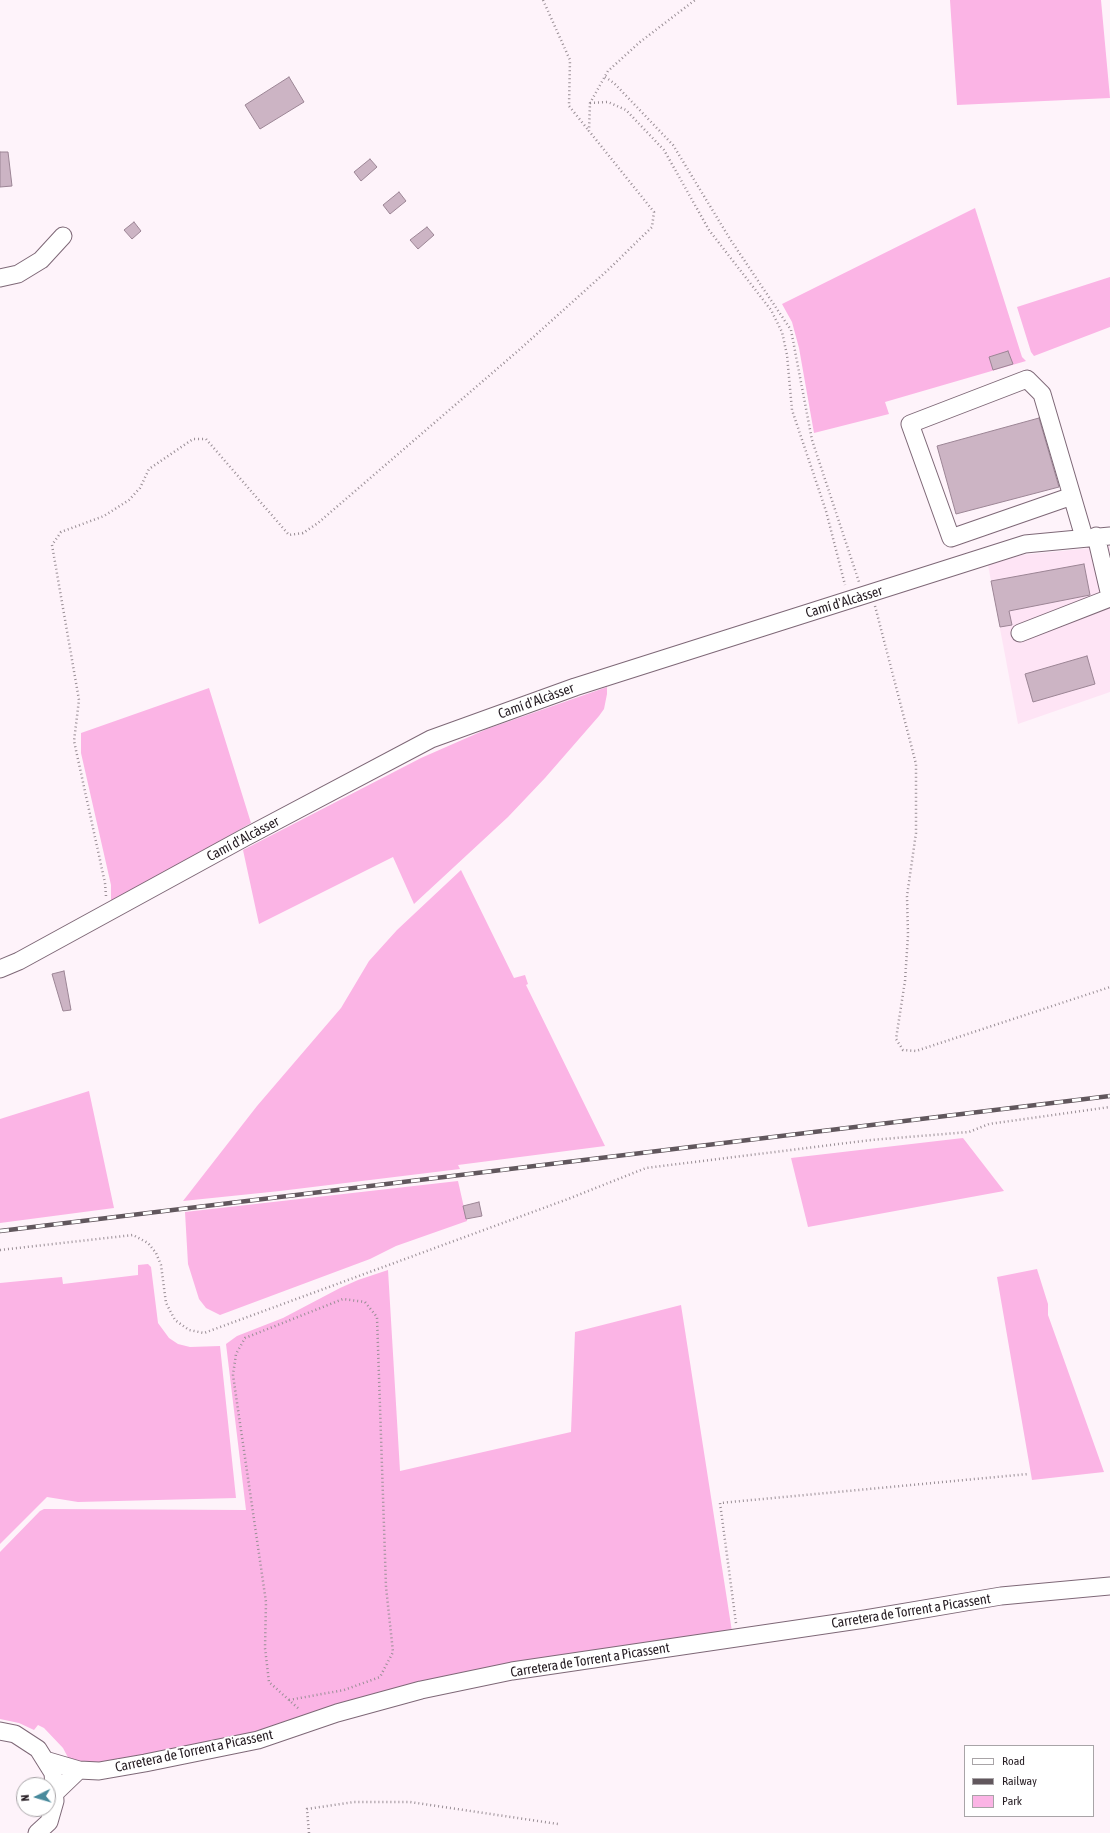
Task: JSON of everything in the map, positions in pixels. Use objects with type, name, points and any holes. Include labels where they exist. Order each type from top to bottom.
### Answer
[{"type":"street","points":[[0,278],[18,274],[41,260],[63,236]]},
{"type":"street","points":[[1020,633],[1110,597],[1097,536],[1072,496],[1042,394],[1027,379],[910,424],[951,538],[1072,496]]},
{"type":"street","name":"Camí d'Alcàsser","points":[[0,969],[19,961],[431,739],[575,687],[1025,544],[1097,536]]},
{"type":"street","name":"Carretera de Torrent a Picassent","points":[[45,1760],[79,1770],[99,1770],[145,1764],[258,1740],[312,1722],[421,1690],[512,1671],[738,1638],[1001,1596],[1110,1586]]},
{"type":"street","points":[[0,1731],[15,1734],[38,1749],[53,1773],[53,1777]]},
{"type":"street","points":[[56,1792],[79,1770]]},
{"type":"street","points":[[44,1829],[49,1817]]},
{"type":"path","points":[[108,912],[105,883],[74,741],[79,700],[52,545],[61,532],[104,516],[129,500],[140,488],[149,469],[193,439],[206,439],[289,535],[303,533],[318,523],[519,350],[652,227],[654,212],[569,106],[570,60],[544,0]]},
{"type":"path","points":[[589,131],[590,104],[608,71],[640,42],[695,0]]},
{"type":"path","points":[[605,77],[614,83],[673,145],[730,239],[792,330],[812,440],[867,595],[916,764],[916,833],[908,896],[908,935],[905,981],[896,1039],[903,1050],[916,1051],[1110,987]]},
{"type":"path","points":[[590,104],[608,102],[626,110],[664,150],[709,230],[770,310],[782,332],[787,355],[792,410],[826,512],[845,585]]},
{"type":"path","points":[[0,1250],[133,1234],[148,1243],[156,1253],[162,1265],[166,1303],[174,1320],[189,1330],[204,1333],[568,1199],[646,1168],[871,1140],[969,1132],[989,1124],[1110,1108]]},
{"type":"path","points":[[289,1700],[344,1690],[380,1677],[393,1652],[386,1587],[377,1317],[365,1302],[343,1300],[245,1338],[236,1354],[233,1375],[266,1602],[265,1648],[269,1682],[312,1722]]},
{"type":"path","points":[[738,1638],[720,1503],[1028,1474]]},
{"type":"path","points":[[309,1833],[307,1809],[354,1802],[410,1802],[558,1824]]},
{"type":"shaded area","points":[[1110,546],[1110,692],[1018,724],[988,565],[1022,555]]},
{"type":"green space","points":[[950,0],[1101,0],[1110,98],[957,105]]},
{"type":"green space","points":[[975,208],[1022,357],[1026,361],[885,402],[889,414],[814,433],[799,348],[792,322],[782,304]]},
{"type":"green space","points":[[1110,277],[1110,327],[1034,356],[1031,352],[1017,307]]},
{"type":"green space","points":[[607,687],[604,709],[545,778],[508,817],[414,904],[393,857],[259,924],[243,850],[421,758],[487,729]]},
{"type":"green space","points":[[209,688],[251,823],[111,904],[111,885],[81,753],[81,733]]},
{"type":"green space","points":[[461,870],[514,978],[525,975],[528,984],[526,985],[605,1146],[458,1165],[460,1169],[183,1201],[257,1106],[341,1008],[369,961],[397,930]]},
{"type":"green space","points":[[89,1091],[114,1208],[0,1223],[0,1119]]},
{"type":"green space","points":[[963,1138],[1004,1191],[808,1227],[791,1158]]},
{"type":"green space","points":[[458,1181],[467,1221],[396,1246],[370,1259],[220,1315],[206,1308],[199,1299],[188,1264],[185,1212]]},
{"type":"green space","points":[[148,1264],[151,1267],[158,1323],[169,1338],[178,1344],[190,1347],[220,1346],[236,1498],[78,1502],[47,1497],[0,1544],[0,1283],[62,1277],[63,1284],[138,1275],[138,1265]]},
{"type":"green space","points":[[1037,1269],[1048,1304],[1048,1315],[1104,1472],[1032,1480],[997,1277]]},
{"type":"green space","points":[[388,1270],[400,1471],[571,1432],[575,1332],[681,1305],[733,1638],[577,1655],[282,1728],[156,1753],[73,1767],[63,1748],[44,1728],[38,1725],[34,1730],[19,1723],[0,1719],[0,1552],[40,1511],[44,1509],[246,1510],[226,1344],[237,1336],[283,1318],[340,1288]]},
{"type":"building","points":[[289,77],[304,102],[260,129],[245,105]]},
{"type":"building","points":[[0,152],[8,152],[12,186],[0,187]]},
{"type":"building","points":[[370,159],[377,167],[361,181],[354,172]]},
{"type":"building","points":[[399,192],[406,201],[390,214],[383,205]]},
{"type":"building","points":[[134,222],[141,231],[132,239],[124,230]]},
{"type":"building","points":[[427,227],[434,235],[418,249],[410,240]]},
{"type":"building","points":[[1008,351],[1013,364],[993,370],[989,357]]},
{"type":"building","points":[[1039,418],[1059,487],[956,514],[937,446]]},
{"type":"building","points":[[1084,564],[1090,595],[1009,611],[1012,625],[1000,627],[991,581]]},
{"type":"building","points":[[1087,656],[1095,684],[1033,702],[1025,674]]},
{"type":"building","points":[[64,971],[71,1010],[63,1011],[52,974]]},
{"type":"building","points":[[479,1202],[482,1216],[466,1219],[463,1206]]},
{"type":"railway","points":[[0,1231],[1110,1096]]}]
